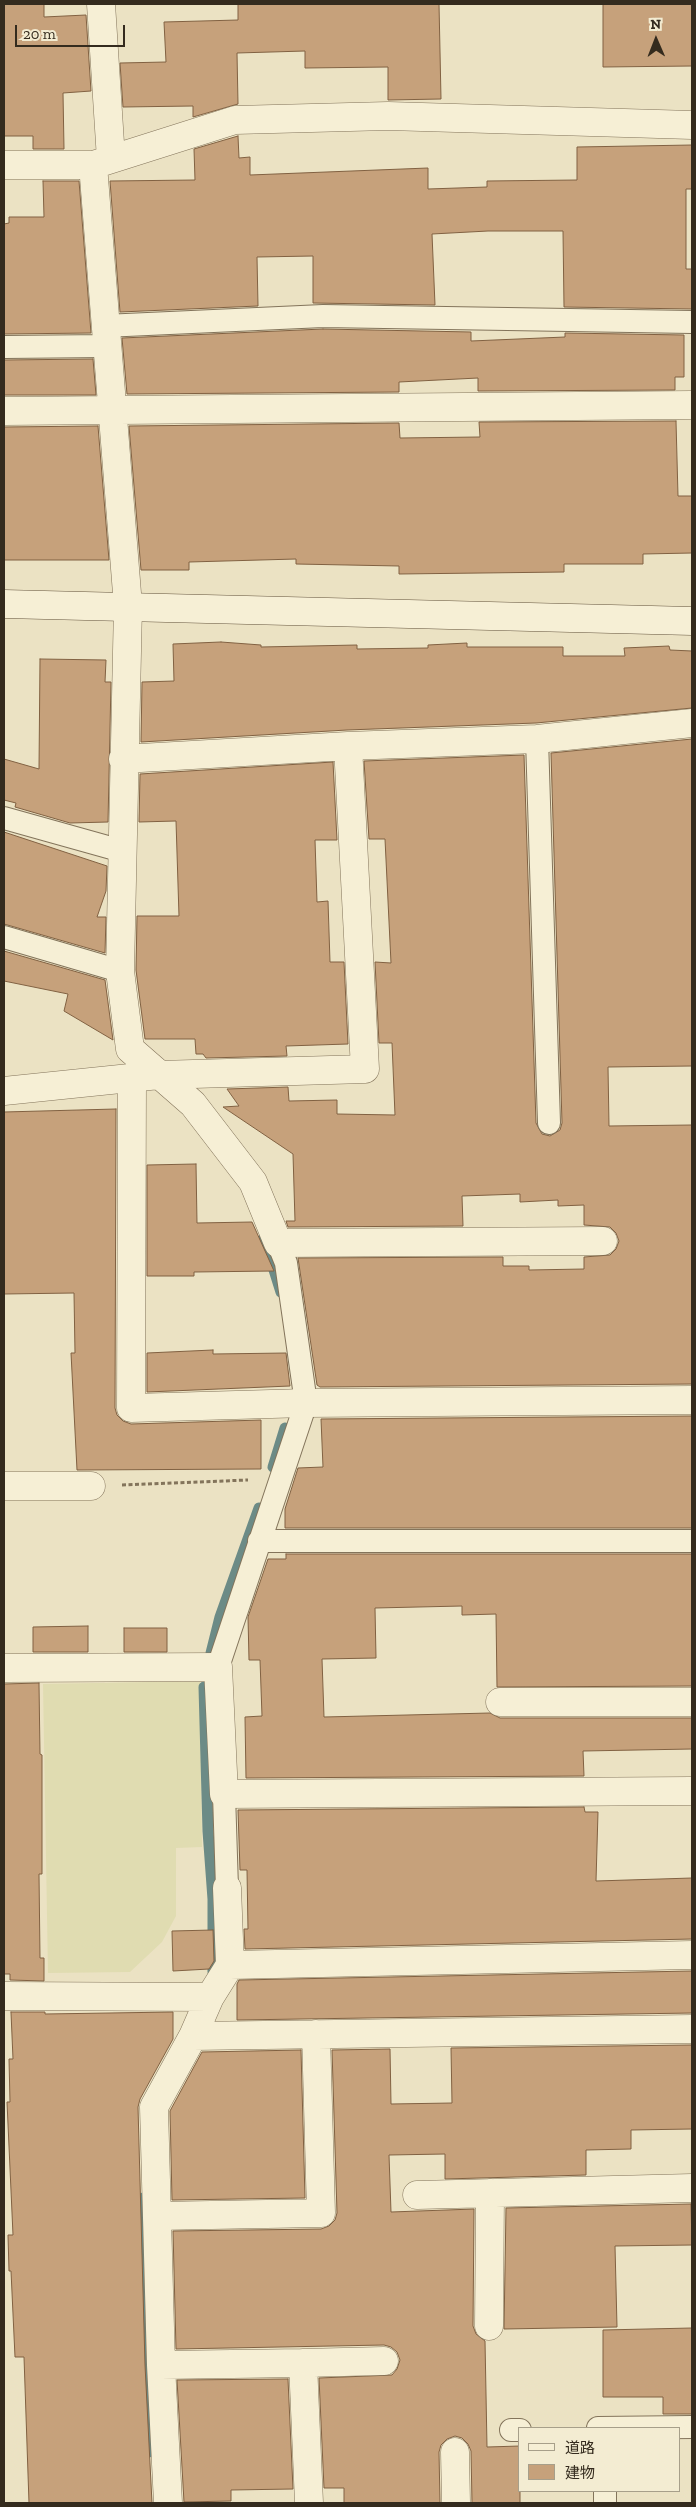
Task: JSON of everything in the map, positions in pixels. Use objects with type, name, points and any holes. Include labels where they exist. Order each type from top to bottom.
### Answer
[{"type":"street","points":[[101,4],[105,336],[128,606],[123,760],[120,971],[130,1049],[193,1104],[253,1182],[278,1243],[603,1241]]},
{"type":"street","points":[[4,165],[102,162],[235,120],[388,116],[692,126]]},
{"type":"street","points":[[4,411],[692,405]]},
{"type":"street","points":[[4,604],[692,620]]},
{"type":"street","points":[[123,760],[348,746],[537,739],[692,723]]},
{"type":"street","points":[[4,1091],[160,1075],[365,1069],[348,746]]},
{"type":"street","points":[[132,1078],[131,1408],[306,1403],[692,1400]]},
{"type":"street","points":[[4,1486],[91,1486]]},
{"type":"street","points":[[4,1668],[218,1667],[224,1794],[692,1790]]},
{"type":"street","points":[[500,1702],[692,1702]]},
{"type":"street","points":[[168,2503],[161,2365],[154,2107],[193,2036],[210,1997],[230,1965],[227,1888]]},
{"type":"street","points":[[230,1965],[692,1955]]},
{"type":"street","points":[[4,1996],[210,1997]]},
{"type":"street","points":[[193,2036],[692,2029]]},
{"type":"street","points":[[157,2216],[321,2213],[316,2034]]},
{"type":"street","points":[[417,2195],[692,2188]]},
{"type":"street","points":[[489,2326],[490,2193]]},
{"type":"street","points":[[161,2365],[384,2361]]},
{"type":"street","points":[[303,2363],[309,2503]]},
{"type":"street","points":[[455,2452],[456,2503]]},
{"type":"lane","points":[[4,347],[323,316],[692,322]]},
{"type":"lane","points":[[537,739],[549,1122]]},
{"type":"lane","points":[[4,818],[122,851]]},
{"type":"lane","points":[[4,937],[120,971]]},
{"type":"lane","points":[[218,1667],[279,1479],[306,1403],[286,1263],[278,1243]]},
{"type":"lane","points":[[259,1541],[692,1541]]},
{"type":"lane","points":[[224,1794],[227,1888]]},
{"type":"path","points":[[91,1486],[279,1479]]},
{"type":"shaded area","points":[[200,1681],[202,1847],[176,1848],[176,1916],[162,1942],[130,1972],[48,1973],[43,1684]]},
{"type":"building","points":[[4,4],[44,4],[44,17],[86,15],[91,91],[63,93],[64,149],[33,149],[33,136],[4,136]]},
{"type":"building","points":[[238,4],[439,4],[441,99],[388,100],[388,67],[305,68],[305,51],[237,53],[238,104],[193,117],[193,106],[123,107],[120,63],[166,62],[164,22],[238,20]]},
{"type":"building","points":[[603,4],[692,4],[692,66],[603,67]]},
{"type":"building","points":[[238,136],[239,158],[250,157],[250,175],[428,168],[428,189],[487,187],[487,181],[577,180],[577,147],[692,145],[692,189],[686,189],[686,269],[692,269],[692,309],[564,307],[563,231],[488,231],[432,234],[435,305],[313,303],[313,256],[257,257],[258,306],[120,312],[110,181],[195,180],[194,149]]},
{"type":"building","points":[[43,181],[79,181],[91,333],[4,334],[4,224],[9,223],[9,217],[44,217]]},
{"type":"building","points":[[323,329],[471,332],[471,341],[565,337],[565,333],[684,335],[684,377],[675,377],[675,390],[478,391],[478,378],[399,382],[399,392],[127,394],[122,338]]},
{"type":"building","points":[[93,359],[96,395],[4,395],[4,360]]},
{"type":"building","points":[[676,421],[678,496],[692,496],[692,553],[643,554],[643,564],[564,564],[564,572],[399,574],[399,566],[296,564],[296,559],[189,562],[189,570],[141,570],[129,426],[399,423],[400,438],[480,437],[479,422]]},
{"type":"building","points":[[98,426],[109,560],[4,560],[4,427]]},
{"type":"building","points":[[221,642],[261,645],[261,647],[357,645],[357,649],[428,648],[428,645],[467,643],[467,647],[563,647],[563,656],[625,656],[624,648],[669,646],[670,650],[692,651],[692,708],[536,723],[347,730],[141,742],[142,682],[174,681],[173,644]]},
{"type":"building","points":[[40,659],[106,660],[105,682],[111,682],[108,822],[70,823],[15,807],[16,803],[4,800],[4,759],[39,769]]},
{"type":"building","points":[[692,739],[692,1066],[608,1067],[609,1126],[692,1125],[692,1384],[320,1387],[317,1385],[298,1258],[503,1257],[503,1266],[529,1266],[529,1270],[584,1269],[584,1257],[610,1255],[616,1249],[619,1241],[616,1233],[610,1227],[584,1225],[584,1205],[558,1206],[558,1200],[520,1202],[520,1194],[462,1196],[463,1226],[288,1227],[286,1221],[295,1221],[293,1154],[223,1107],[239,1106],[227,1089],[288,1087],[289,1101],[337,1100],[337,1114],[395,1115],[392,1043],[379,1043],[375,962],[391,963],[385,839],[369,839],[364,761],[524,755],[536,1123],[542,1134],[550,1136],[560,1130],[562,1123],[551,753]]},
{"type":"building","points":[[333,762],[337,840],[315,840],[317,902],[328,901],[330,962],[344,962],[348,1044],[286,1046],[287,1056],[206,1058],[203,1054],[196,1054],[195,1039],[145,1039],[136,970],[137,916],[179,916],[176,821],[139,822],[140,774]]},
{"type":"building","points":[[4,832],[107,866],[106,891],[97,917],[106,917],[105,953],[4,924]]},
{"type":"building","points":[[4,951],[105,980],[113,1040],[64,1011],[68,994],[4,981]]},
{"type":"building","points":[[116,1109],[115,1408],[117,1415],[123,1421],[131,1424],[261,1420],[261,1469],[77,1470],[71,1353],[75,1353],[74,1293],[4,1294],[4,1112]]},
{"type":"building","points":[[196,1164],[197,1223],[252,1222],[274,1271],[194,1272],[194,1276],[147,1276],[147,1165]]},
{"type":"building","points":[[213,1350],[213,1354],[286,1353],[290,1386],[147,1392],[147,1353]]},
{"type":"building","points":[[692,1416],[692,1528],[285,1528],[285,1509],[298,1468],[323,1467],[321,1419]]},
{"type":"building","points":[[286,1554],[692,1554],[692,1686],[497,1687],[496,1614],[462,1615],[462,1606],[375,1608],[376,1658],[322,1659],[324,1717],[490,1713],[500,1718],[692,1718],[692,1749],[583,1751],[584,1776],[246,1778],[245,1717],[262,1716],[260,1660],[249,1660],[248,1617],[268,1559],[286,1559]]},
{"type":"building","points":[[88,1626],[88,1652],[33,1652],[33,1627]]},
{"type":"building","points":[[124,1628],[167,1628],[167,1652],[124,1652]]},
{"type":"building","points":[[39,1683],[40,1754],[42,1755],[42,1874],[39,1874],[40,1958],[44,1958],[44,1981],[10,1980],[10,1974],[4,1974],[4,1684]]},
{"type":"building","points":[[584,1807],[585,1812],[598,1812],[596,1881],[692,1878],[692,1939],[245,1949],[244,1929],[248,1929],[247,1870],[240,1870],[238,1810]]},
{"type":"building","points":[[213,1930],[214,1961],[209,1969],[173,1971],[172,1931]]},
{"type":"building","points":[[692,1971],[692,2013],[237,2020],[237,1984],[239,1980]]},
{"type":"building","points":[[11,2012],[45,2012],[45,2014],[173,2012],[173,2039],[140,2099],[138,2107],[145,2365],[152,2503],[29,2503],[24,2357],[15,2357],[11,2271],[9,2271],[8,2235],[13,2235],[7,2102],[10,2102],[9,2059],[13,2059]]},
{"type":"building","points":[[692,2045],[692,2129],[631,2130],[631,2149],[586,2150],[586,2175],[445,2179],[445,2154],[389,2155],[391,2212],[474,2209],[473,2326],[476,2334],[485,2341],[487,2447],[518,2446],[518,2492],[520,2492],[520,2503],[472,2503],[471,2451],[468,2444],[462,2438],[455,2436],[447,2439],[441,2445],[439,2452],[440,2503],[344,2503],[344,2488],[324,2488],[319,2378],[392,2375],[397,2369],[400,2360],[397,2352],[391,2347],[384,2345],[176,2349],[173,2231],[321,2229],[329,2226],[335,2220],[337,2213],[332,2050],[390,2049],[391,2104],[452,2103],[451,2048]]},
{"type":"building","points":[[301,2050],[305,2198],[172,2200],[170,2111],[202,2052]]},
{"type":"building","points":[[691,2204],[692,2245],[615,2246],[617,2327],[504,2329],[506,2208]]},
{"type":"building","points":[[692,2328],[692,2414],[663,2414],[663,2397],[603,2397],[603,2330]]},
{"type":"building","points":[[288,2379],[293,2489],[231,2490],[231,2501],[184,2502],[177,2380]]},
{"type":"waterway","points":[[264,1238],[281,1292]]},
{"type":"waterway","points":[[273,1467],[285,1428]]},
{"type":"waterway","points":[[211,1653],[220,1617],[259,1508]]},
{"type":"waterway","points":[[204,1687],[208,1831],[213,1899],[213,1972]]},
{"type":"waterway","points":[[143,2198],[149,2452]]}]
